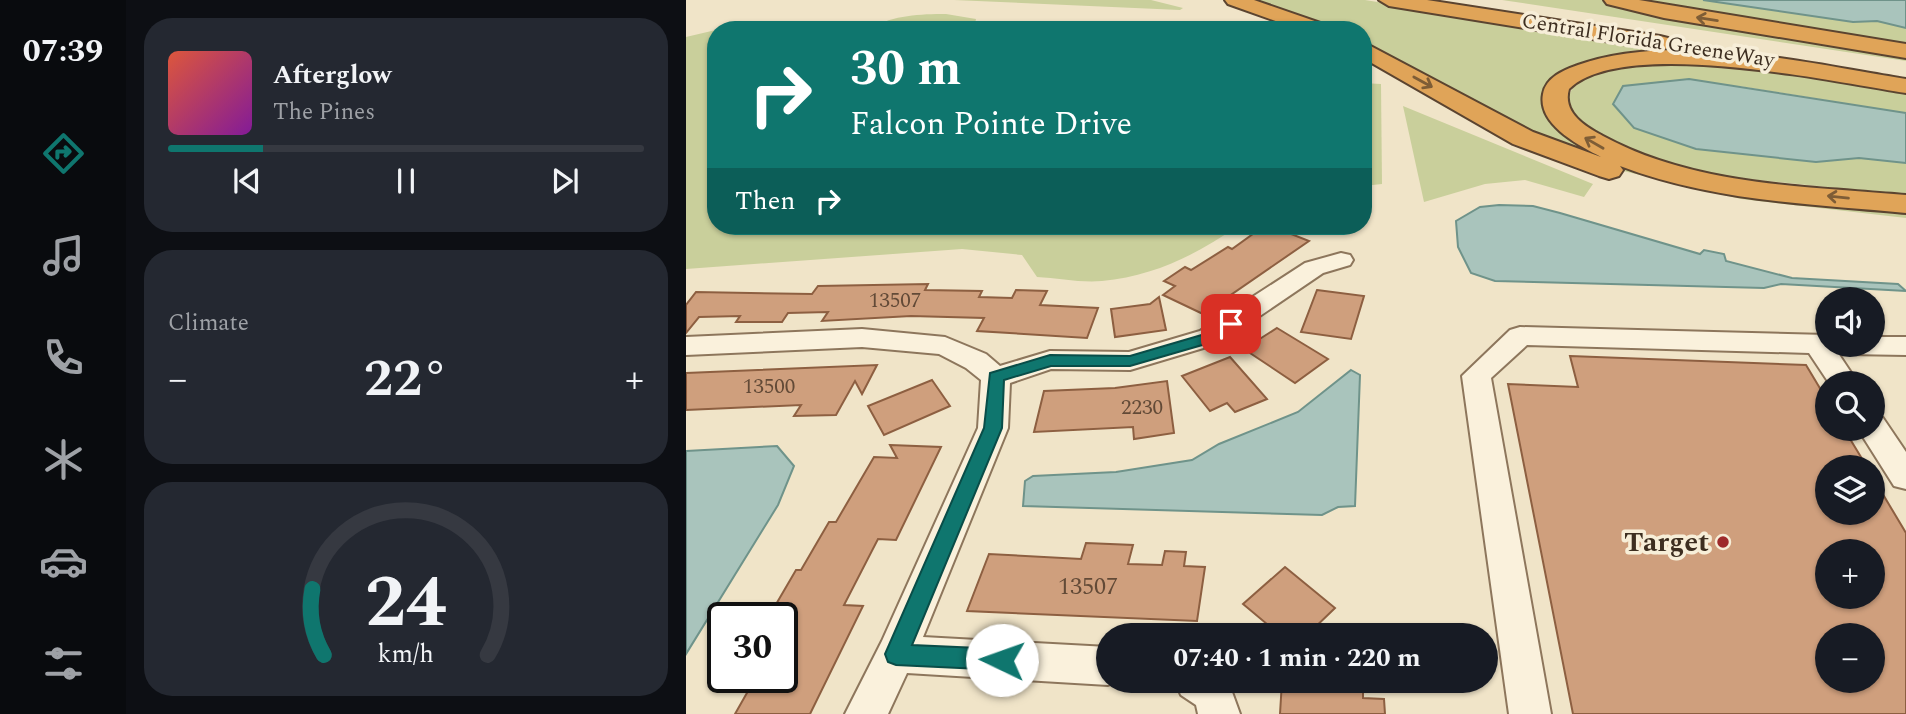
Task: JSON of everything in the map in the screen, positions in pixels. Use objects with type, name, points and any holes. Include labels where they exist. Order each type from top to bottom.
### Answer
[{"type":"highway","points":[[1235,0],[1296,21]]},
{"type":"highway","name":"Central Florida GreeneWay","points":[[1389,0],[1906,85]]},
{"type":"highway","name":"Central Florida GreeneWay","points":[[1476,0],[1906,66]]},
{"type":"highway","points":[[1614,0],[1664,12],[1906,51]]},
{"type":"highway","points":[[1372,54],[1524,138],[1622,174],[1724,201],[1791,212],[1906,223]]},
{"type":"highway","points":[[1906,85],[1762,65],[1666,58],[1618,61],[1583,69],[1561,83],[1555,93],[1555,104],[1562,119],[1594,144],[1662,171],[1768,191],[1906,204]]},
{"type":"street","points":[[996,377],[1050,360],[1130,361],[1210,337],[1314,268],[1341,260]]},
{"type":"street","points":[[1530,714],[1476,376],[1520,336],[1815,344]]},
{"type":"street","points":[[686,346],[862,338],[945,346],[976,361],[996,377]]},
{"type":"street","points":[[1885,345],[1906,346]]},
{"type":"street","points":[[866,714],[896,654],[993,428],[996,377]]},
{"type":"street","points":[[1882,441],[1906,477]]},
{"type":"street","points":[[896,654],[1096,665]]},
{"type":"street","points":[[1212,693],[1219,714]]},
{"type":"green space","points":[[954,0],[1151,0],[1183,8],[1180,10]]},
{"type":"green space","points":[[1243,0],[1365,0],[1713,56],[1684,55],[1553,80],[1589,147],[1833,204],[1906,214],[1906,218],[1741,199],[1619,170],[1572,154],[1372,50],[1372,21],[1304,21]]},
{"type":"green space","points":[[1502,0],[1603,0],[1906,54],[1906,61]]},
{"type":"green space","points":[[1629,0],[1703,0],[1853,22],[1877,21],[1906,28],[1906,48]]},
{"type":"green space","points":[[946,14],[976,19],[889,21],[917,15]]},
{"type":"green space","points":[[707,32],[707,235],[1224,235],[1174,263],[1139,274],[1102,281],[1037,277],[1022,255],[962,249],[686,269],[686,37]]},
{"type":"green space","points":[[1674,63],[1760,70],[1906,93],[1906,113],[1739,86],[1816,162],[1859,158],[1906,163],[1906,195],[1729,177],[1667,165],[1584,129],[1568,108],[1570,93],[1579,82],[1592,75],[1626,66]]},
{"type":"green space","points":[[1372,84],[1381,84],[1382,184],[1372,185]]},
{"type":"green space","points":[[1403,106],[1593,184],[1584,197],[1525,180],[1485,184],[1424,202]]},
{"type":"water","points":[[1703,0],[1906,0],[1906,28],[1877,21],[1853,22]]},
{"type":"water","points":[[1689,79],[1906,113],[1906,163],[1859,158],[1816,162],[1696,149],[1634,128],[1613,104],[1623,86]]},
{"type":"water","points":[[1533,206],[1700,254],[1704,250],[1724,254],[1726,261],[1792,278],[1898,284],[1906,291],[1885,290],[1885,287],[1781,284],[1764,288],[1495,281],[1471,273],[1458,247],[1456,221],[1480,207]]},
{"type":"water","points":[[1351,370],[1360,375],[1355,506],[1338,507],[1322,515],[1023,506],[1025,481],[1033,476],[1116,472],[1192,460],[1219,444],[1298,412]]},
{"type":"water","points":[[777,446],[794,466],[778,505],[718,602],[707,602],[707,620],[686,654],[686,451]]},
{"type":"building","points":[[1251,235],[1294,235],[1309,241],[1203,314],[1163,295],[1175,286],[1164,281],[1185,267],[1191,270],[1228,247],[1232,249]]},
{"type":"building","points":[[928,284],[925,290],[982,291],[979,297],[1012,298],[1016,290],[1047,291],[1040,305],[1098,308],[1087,338],[977,331],[984,318],[911,316],[822,321],[828,312],[788,313],[782,322],[736,322],[740,316],[699,317],[686,333],[686,305],[696,292],[812,294],[818,286]]},
{"type":"building","points":[[1317,290],[1364,296],[1351,339],[1301,332]]},
{"type":"building","points":[[1159,297],[1166,330],[1115,337],[1111,309],[1150,304]]},
{"type":"building","points":[[1277,328],[1328,359],[1295,383],[1244,349]]},
{"type":"building","name":"Target","points":[[1570,356],[1806,365],[1815,380],[1815,441],[1851,441],[1860,455],[1815,455],[1815,525],[1885,525],[1885,498],[1906,533],[1906,714],[1573,714],[1508,384],[1578,387]]},
{"type":"building","points":[[1230,357],[1267,399],[1235,412],[1227,403],[1210,411],[1182,376]]},
{"type":"building","points":[[877,365],[862,394],[855,381],[836,415],[794,416],[801,405],[686,410],[686,373]]},
{"type":"building","points":[[932,380],[950,406],[884,435],[868,406]]},
{"type":"building","points":[[1167,381],[1174,433],[1134,439],[1133,427],[1034,432],[1044,391],[1115,388]]},
{"type":"building","points":[[890,445],[941,447],[896,540],[878,539],[844,605],[863,606],[810,714],[735,714],[747,693],[798,693],[798,602],[777,602],[796,570],[801,570],[829,522],[836,522],[874,457],[897,458]]},
{"type":"building","points":[[1086,543],[1133,545],[1128,564],[1162,565],[1165,551],[1186,552],[1184,566],[1205,567],[1197,621],[967,611],[989,554],[1081,559]]},
{"type":"building","points":[[1285,567],[1335,608],[1319,623],[1266,623],[1243,604]]},
{"type":"building","points":[[1281,693],[1363,693],[1363,698],[1384,699],[1385,714],[1280,714]]},
{"type":"place","name":"Target","points":[[1723,542]]},
{"type":"route","points":[[1002,660],[896,654],[993,428],[996,377],[1050,360],[1130,361],[1210,337],[1231,324]]}]
